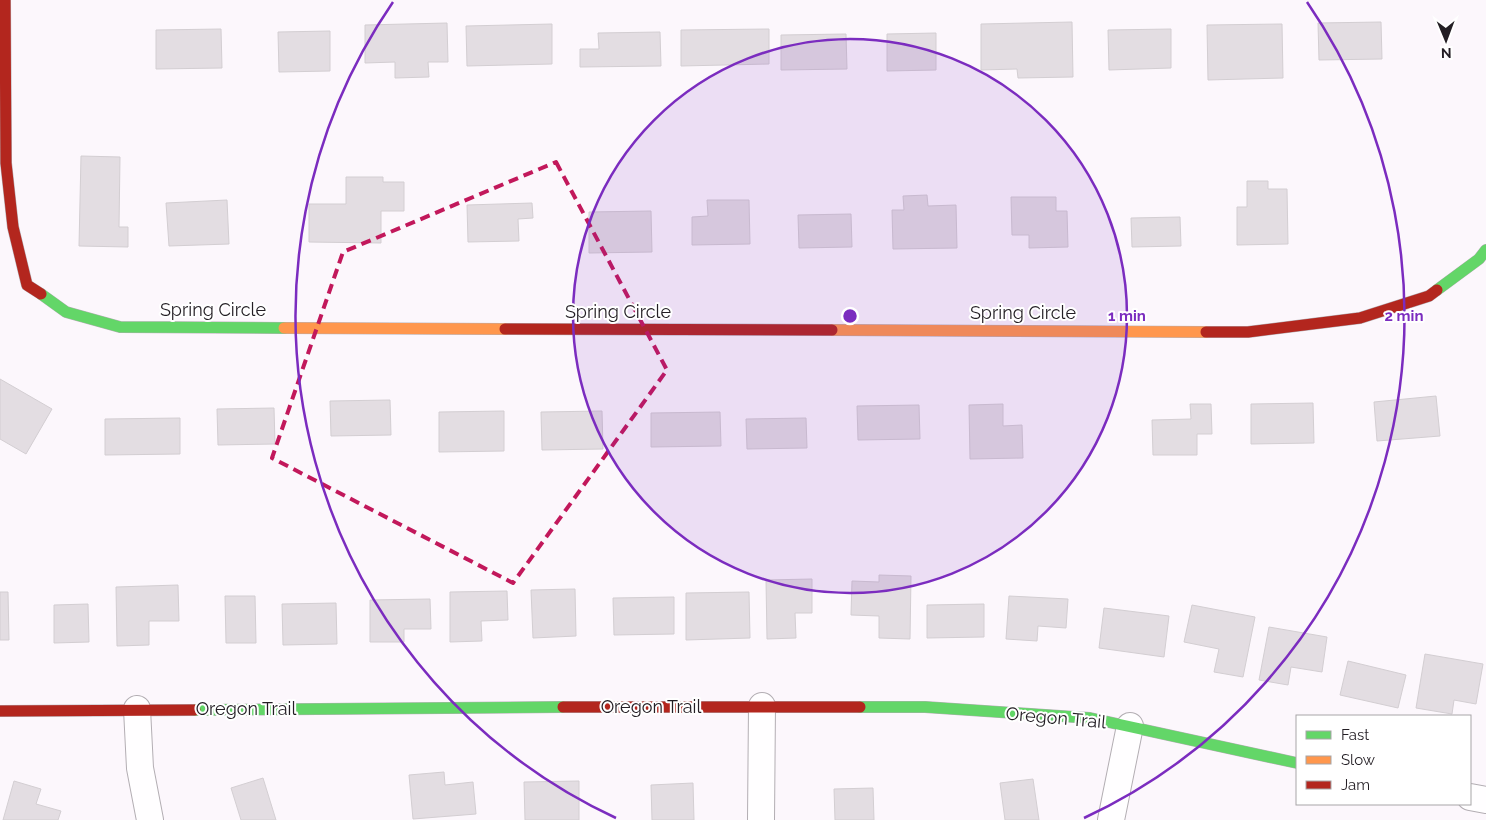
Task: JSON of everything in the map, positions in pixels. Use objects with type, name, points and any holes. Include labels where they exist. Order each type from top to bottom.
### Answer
[{"type":"street","name":"Spring Circle","points":[[5,0],[6,163],[13,227],[27,285],[66,312],[120,327],[1248,332],[1360,318],[1429,296],[1479,259],[1486,250]]},
{"type":"street","name":"Oregon Trail","points":[[0,711],[762,706],[925,707],[1090,718],[1296,763]]},
{"type":"street","points":[[762,706],[762,820]]},
{"type":"street","points":[[137,709],[140,768],[150,820]]},
{"type":"street","points":[[1111,820],[1130,726]]},
{"type":"street","points":[[1471,797],[1486,800]]},
{"type":"highlighted area","points":[[556,162],[667,370],[513,583],[272,458],[343,252]]},
{"type":"building","points":[[1072,22],[1073,77],[1018,78],[1017,69],[981,70],[981,24]]},
{"type":"building","points":[[1381,22],[1382,59],[1319,60],[1318,23]]},
{"type":"building","points":[[447,23],[448,62],[428,62],[429,77],[395,78],[395,62],[365,63],[365,25]]},
{"type":"building","points":[[552,24],[552,64],[467,66],[466,26]]},
{"type":"building","points":[[1282,24],[1283,78],[1208,80],[1207,25]]},
{"type":"building","points":[[221,29],[222,68],[156,69],[156,30]]},
{"type":"building","points":[[769,29],[769,64],[681,66],[681,30]]},
{"type":"building","points":[[1171,29],[1171,68],[1109,70],[1108,30]]},
{"type":"building","points":[[330,31],[330,71],[279,72],[278,32]]},
{"type":"building","points":[[660,32],[661,66],[580,67],[580,49],[599,49],[598,33]]},
{"type":"building","points":[[936,33],[936,70],[887,71],[887,34]]},
{"type":"building","points":[[846,34],[847,69],[781,70],[781,35]]},
{"type":"building","points":[[81,156],[120,157],[119,227],[128,227],[128,247],[79,246]]},
{"type":"building","points":[[346,177],[383,177],[383,182],[404,182],[404,211],[381,211],[381,243],[309,242],[309,204],[346,204]]},
{"type":"building","points":[[1247,181],[1268,181],[1268,189],[1287,189],[1288,244],[1237,245],[1237,207],[1247,207]]},
{"type":"building","points":[[927,195],[928,206],[956,205],[957,248],[893,249],[892,210],[904,210],[903,196]]},
{"type":"building","points":[[1011,197],[1056,197],[1056,211],[1067,211],[1068,247],[1029,248],[1029,235],[1012,235]]},
{"type":"building","points":[[227,200],[229,244],[169,246],[166,203]]},
{"type":"building","points":[[707,200],[749,200],[750,244],[692,245],[692,217],[708,216]]},
{"type":"building","points":[[532,203],[533,218],[518,219],[519,241],[468,242],[467,205]]},
{"type":"building","points":[[651,211],[652,252],[589,253],[589,212]]},
{"type":"building","points":[[851,214],[852,247],[799,248],[798,215]]},
{"type":"building","points":[[1180,217],[1181,246],[1132,247],[1131,218]]},
{"type":"building","points":[[0,379],[52,409],[26,454],[0,439]]},
{"type":"building","points":[[1436,396],[1440,436],[1377,441],[1374,402]]},
{"type":"building","points":[[390,400],[391,435],[331,436],[330,401]]},
{"type":"building","points":[[1313,403],[1314,443],[1251,444],[1251,404]]},
{"type":"building","points":[[1003,404],[1003,426],[1022,425],[1023,458],[970,459],[969,405]]},
{"type":"building","points":[[1190,404],[1211,404],[1212,434],[1197,434],[1197,455],[1153,455],[1152,420],[1191,419]]},
{"type":"building","points":[[919,405],[920,439],[858,440],[857,406]]},
{"type":"building","points":[[274,408],[275,444],[218,445],[217,409]]},
{"type":"building","points":[[504,411],[504,451],[439,452],[439,412]]},
{"type":"building","points":[[602,411],[603,449],[542,450],[541,412]]},
{"type":"building","points":[[720,412],[721,446],[651,447],[651,413]]},
{"type":"building","points":[[180,418],[180,454],[105,455],[105,419]]},
{"type":"building","points":[[806,418],[807,448],[747,449],[746,419]]},
{"type":"building","points":[[879,575],[911,576],[910,639],[879,638],[879,616],[851,615],[852,581],[879,582]]},
{"type":"building","points":[[812,579],[812,613],[795,613],[796,638],[767,639],[766,580]]},
{"type":"building","points":[[178,585],[179,621],[149,621],[149,645],[117,646],[116,587]]},
{"type":"building","points":[[575,589],[576,636],[533,638],[531,590]]},
{"type":"building","points":[[507,591],[508,620],[481,621],[482,641],[450,642],[450,592]]},
{"type":"building","points":[[0,592],[8,592],[9,640],[0,640]]},
{"type":"building","points":[[749,592],[750,638],[686,640],[686,593]]},
{"type":"building","points":[[225,596],[255,596],[256,643],[226,643]]},
{"type":"building","points":[[1009,596],[1068,599],[1066,628],[1038,626],[1037,641],[1006,639]]},
{"type":"building","points":[[674,597],[674,634],[614,635],[613,598]]},
{"type":"building","points":[[430,599],[431,629],[404,629],[404,642],[370,642],[370,600]]},
{"type":"building","points":[[336,603],[337,644],[283,645],[282,604]]},
{"type":"building","points":[[88,604],[89,642],[54,643],[54,605]]},
{"type":"building","points":[[984,604],[984,637],[927,638],[927,605]]},
{"type":"building","points":[[1192,605],[1255,617],[1243,677],[1214,672],[1219,649],[1184,642]]},
{"type":"building","points":[[1104,608],[1169,616],[1164,657],[1099,648]]},
{"type":"building","points":[[1269,627],[1327,637],[1322,672],[1291,667],[1288,685],[1259,680]]},
{"type":"building","points":[[1425,654],[1483,664],[1476,704],[1454,700],[1452,714],[1416,708]]},
{"type":"building","points":[[1348,661],[1406,675],[1398,708],[1340,695]]},
{"type":"building","points":[[444,772],[445,785],[473,782],[476,814],[413,819],[409,775]]},
{"type":"building","points":[[263,778],[276,820],[241,820],[231,788]]},
{"type":"building","points":[[1033,779],[1039,820],[1005,820],[1000,783]]},
{"type":"building","points":[[14,781],[41,789],[36,804],[61,811],[58,820],[3,820]]},
{"type":"building","points":[[579,781],[579,820],[525,820],[524,782]]},
{"type":"building","points":[[693,783],[694,820],[652,820],[651,785]]},
{"type":"building","points":[[873,788],[874,820],[835,820],[834,789]]},
{"type":"traffic: fast","points":[[1437,290],[1479,259],[1486,250]]},
{"type":"traffic: fast","points":[[41,294],[66,312],[120,327],[284,328]]},
{"type":"traffic: fast","points":[[195,710],[563,707]]},
{"type":"traffic: fast","points":[[860,707],[925,707],[1090,718],[1296,763]]},
{"type":"traffic: slow","points":[[284,328],[505,329]]},
{"type":"traffic: slow","points":[[832,330],[1206,332]]},
{"type":"traffic: jam","points":[[5,0],[6,163],[13,227],[27,285],[41,294]]},
{"type":"traffic: jam","points":[[1206,332],[1248,332],[1360,318],[1429,296],[1437,290]]},
{"type":"traffic: jam","points":[[505,329],[832,330]]},
{"type":"traffic: jam","points":[[563,707],[860,707]]},
{"type":"traffic: jam","points":[[0,711],[195,710]]}]
